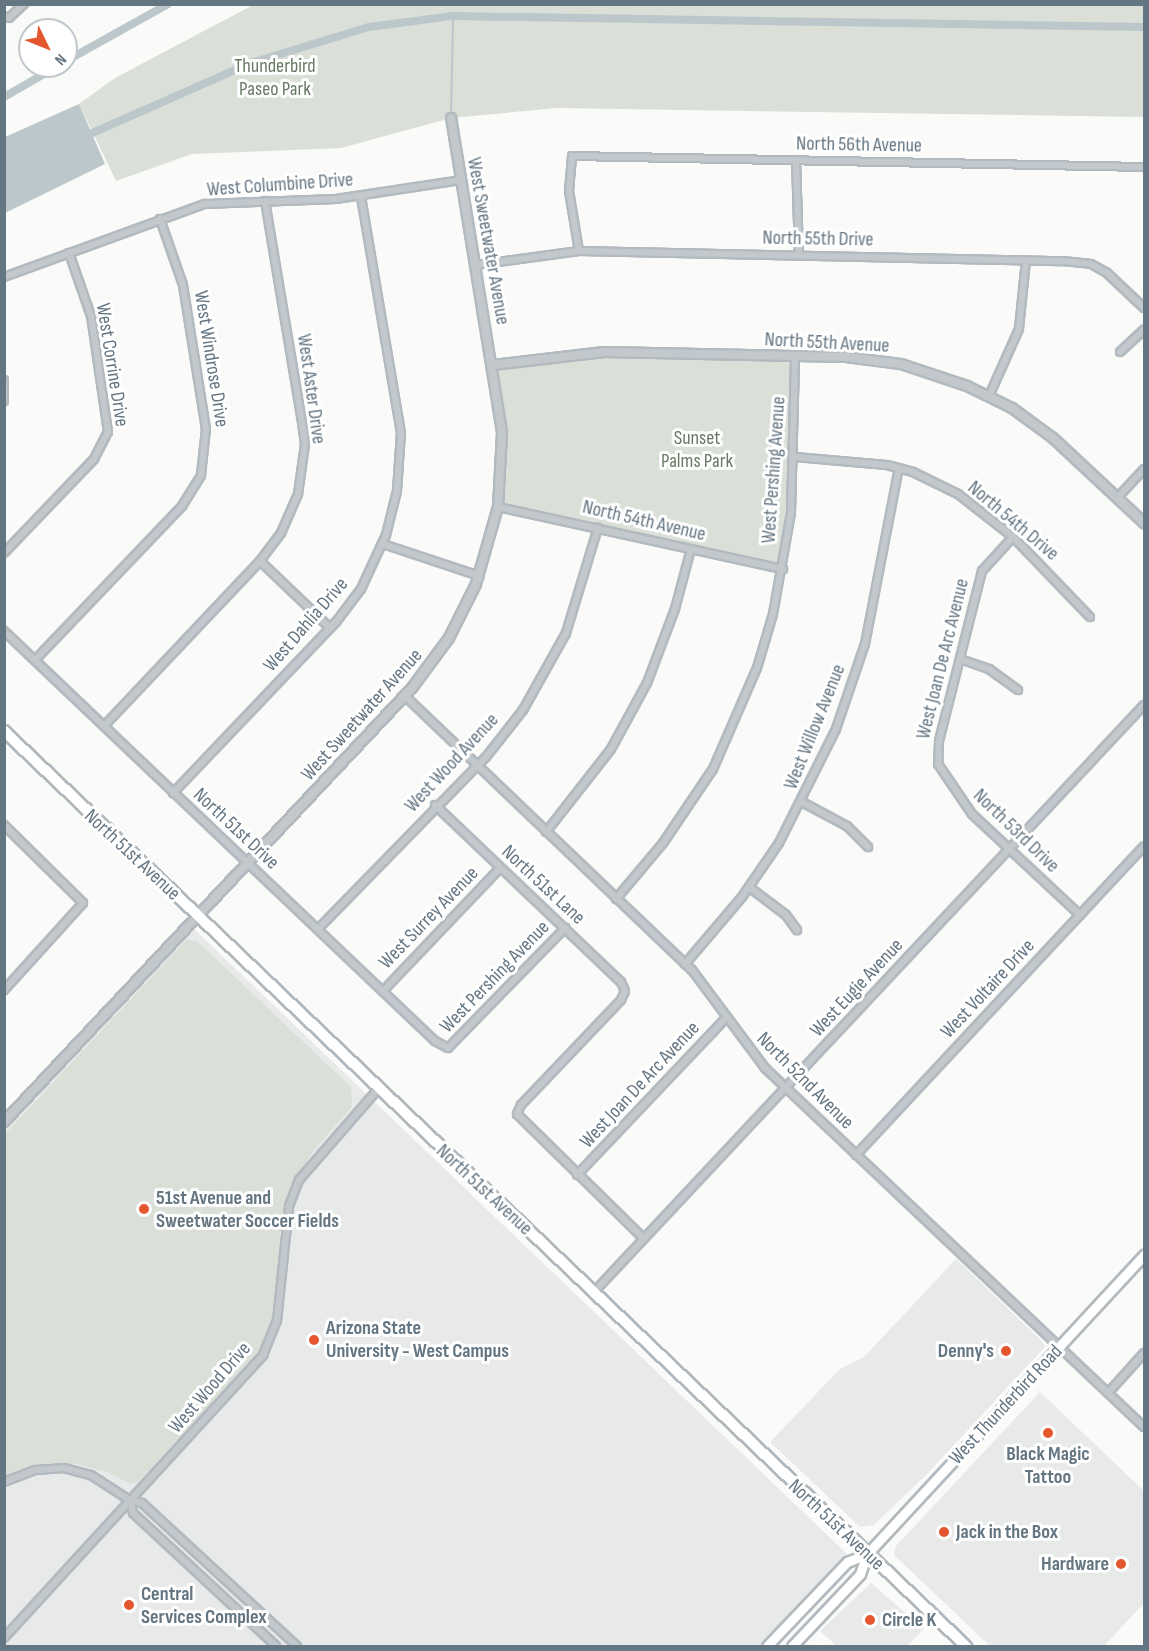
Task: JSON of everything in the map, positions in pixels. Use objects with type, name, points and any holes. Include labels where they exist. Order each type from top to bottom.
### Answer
[{"type":"main road","name":"North 51st Avenue","points":[[4,731],[966,1647]]},
{"type":"main road","name":"West Thunderbird Road","points":[[792,1647],[860,1574],[867,1554],[1144,1258]]},
{"type":"main road","name":"West Thunderbird Road","points":[[767,1647],[847,1562],[867,1554]]},
{"type":"street","points":[[7,17],[24,4]]},
{"type":"street","name":"West Sweetwater Avenue","points":[[4,1122],[246,861],[405,696],[449,638],[480,576],[498,507],[502,432],[493,365],[451,118]]},
{"type":"street","name":"North 56th Avenue","points":[[579,251],[569,191],[572,156],[1144,167]]},
{"type":"street","points":[[796,160],[800,255]]},
{"type":"street","name":"West Columbine Drive","points":[[4,277],[206,204],[361,196],[461,180]]},
{"type":"street","name":"West Dahlia Drive","points":[[174,793],[330,628],[361,589],[383,544],[397,491],[401,433],[361,196]]},
{"type":"street","name":"West Aster Drive","points":[[104,726],[260,561],[281,532],[294,504],[304,444],[265,201]]},
{"type":"street","name":"West Windrose Drive","points":[[35,660],[182,506],[201,475],[206,429],[183,285],[160,219]]},
{"type":"street","name":"North 55th Drive","points":[[476,265],[579,251],[1026,260],[1091,264],[1107,273],[1144,308]]},
{"type":"street","name":"West Corrine Drive","points":[[4,553],[94,459],[108,432],[91,316],[69,253]]},
{"type":"street","points":[[989,396],[1019,329],[1026,260]]},
{"type":"street","points":[[1120,352],[1144,330]]},
{"type":"street","name":"North 55th Avenue","points":[[493,365],[604,352],[846,357],[901,364],[989,396],[1038,426],[1144,523]]},
{"type":"street","name":"West Pershing Avenue","points":[[616,899],[663,843],[713,769],[757,668],[783,569],[795,457],[795,357]]},
{"type":"street","points":[[4,380],[4,401]]},
{"type":"street","name":"North 54th Drive","points":[[795,457],[861,460],[899,468],[958,494],[1013,537],[1090,617]]},
{"type":"street","name":"West Willow Avenue","points":[[685,964],[749,887],[802,802],[836,729],[865,645],[899,468]]},
{"type":"street","points":[[1118,497],[1144,469]]},
{"type":"street","name":"North 54th Avenue","points":[[498,507],[783,569]]},
{"type":"street","name":"West Wood Avenue","points":[[318,929],[435,806],[477,766],[523,710],[555,656],[585,579],[598,528]]},
{"type":"street","name":"West Joan De Arc Avenue","points":[[938,764],[939,741],[982,571],[1013,537]]},
{"type":"street","points":[[383,544],[480,576]]},
{"type":"street","points":[[546,832],[611,749],[647,683],[675,609],[691,549]]},
{"type":"street","points":[[260,561],[330,628]]},
{"type":"street","name":"North 51st Drive","points":[[4,631],[383,991],[448,1048]]},
{"type":"street","points":[[960,659],[989,669],[1018,690]]},
{"type":"street","name":"North 52nd Avenue","points":[[405,696],[685,964],[727,1017],[753,1055],[786,1088],[1144,1427]]},
{"type":"street","name":"West Eugie Avenue","points":[[593,1293],[1144,705]]},
{"type":"street","name":"North 53rd Drive","points":[[938,764],[964,805],[1080,915]]},
{"type":"street","points":[[802,802],[847,826],[868,847]]},
{"type":"street","name":"North 51st Lane","points":[[435,806],[621,982],[625,991],[517,1114],[577,1175]]},
{"type":"street","points":[[4,825],[83,903],[4,990]]},
{"type":"street","name":"West Voltaire Drive","points":[[856,1155],[1144,846]]},
{"type":"street","name":"West Surrey Avenue","points":[[383,991],[500,868]]},
{"type":"street","points":[[749,887],[786,915],[797,930]]},
{"type":"street","name":"West Pershing Avenue","points":[[448,1048],[565,928]]},
{"type":"street","name":"West Joan De Arc Avenue","points":[[577,1175],[727,1017]]},
{"type":"street","name":"West Wood Drive","points":[[4,1638],[263,1355],[277,1321],[289,1206],[299,1180],[378,1089]]},
{"type":"street","points":[[577,1175],[644,1239]]},
{"type":"street","points":[[1108,1392],[1144,1353]]},
{"type":"street","points":[[4,1482],[36,1470],[64,1468],[101,1480],[131,1501],[142,1503],[297,1647]]},
{"type":"street","points":[[131,1501],[133,1513],[276,1647]]},
{"type":"shaded area","points":[[79,104],[105,164],[5,213],[5,137]]},
{"type":"shaded area","name":"Arizona State University - West Campus","points":[[191,926],[847,1554],[761,1646],[5,1646],[4,1126]]},
{"type":"shaded area","points":[[956,1259],[1042,1341],[1045,1347],[928,1473],[874,1525],[860,1527],[770,1442],[840,1369],[864,1357]]},
{"type":"shaded area","points":[[1040,1392],[1144,1491],[1144,1603],[1104,1646],[990,1646],[894,1555],[896,1546]]},
{"type":"shaded area","points":[[871,1583],[924,1629],[907,1646],[837,1646],[820,1631]]},
{"type":"green space","name":"Thunderbird Paseo Park","points":[[253,5],[1144,5],[1144,117],[557,108],[451,118],[341,148],[192,154],[116,181],[79,104],[115,78]]},
{"type":"green space","name":"Sunset Palms Park","points":[[573,354],[795,357],[795,457],[783,569],[498,507],[502,472],[493,365]]},
{"type":"green space","name":"51st Avenue and Sweetwater Soccer Fields","points":[[186,940],[197,941],[351,1087],[352,1107],[314,1150],[292,1184],[281,1218],[278,1287],[269,1332],[252,1364],[205,1417],[178,1439],[138,1482],[131,1484],[107,1472],[76,1464],[51,1463],[5,1477],[4,1135]]},
{"type":"waterway","points":[[78,54],[168,4]]},
{"type":"waterway","points":[[451,115],[453,16]]},
{"type":"waterway","points":[[81,138],[251,63],[369,27],[453,16],[1144,27]]},
{"type":"waterway","points":[[4,97],[37,78]]},
{"type":"place","name":"51st Avenue and Sweetwater Soccer Fields","points":[[144,1209]]},
{"type":"place","name":"Arizona State University - West Campus","points":[[314,1340]]},
{"type":"place","name":"Denny's","points":[[1006,1351]]},
{"type":"place","name":"Black Magic Tattoo","points":[[1048,1433]]},
{"type":"place","name":"Jack in the Box","points":[[944,1532]]},
{"type":"place","name":"Hardware","points":[[1121,1564]]},
{"type":"place","name":"Central Services Complex","points":[[129,1605]]},
{"type":"place","name":"Circle K","points":[[870,1620]]}]
